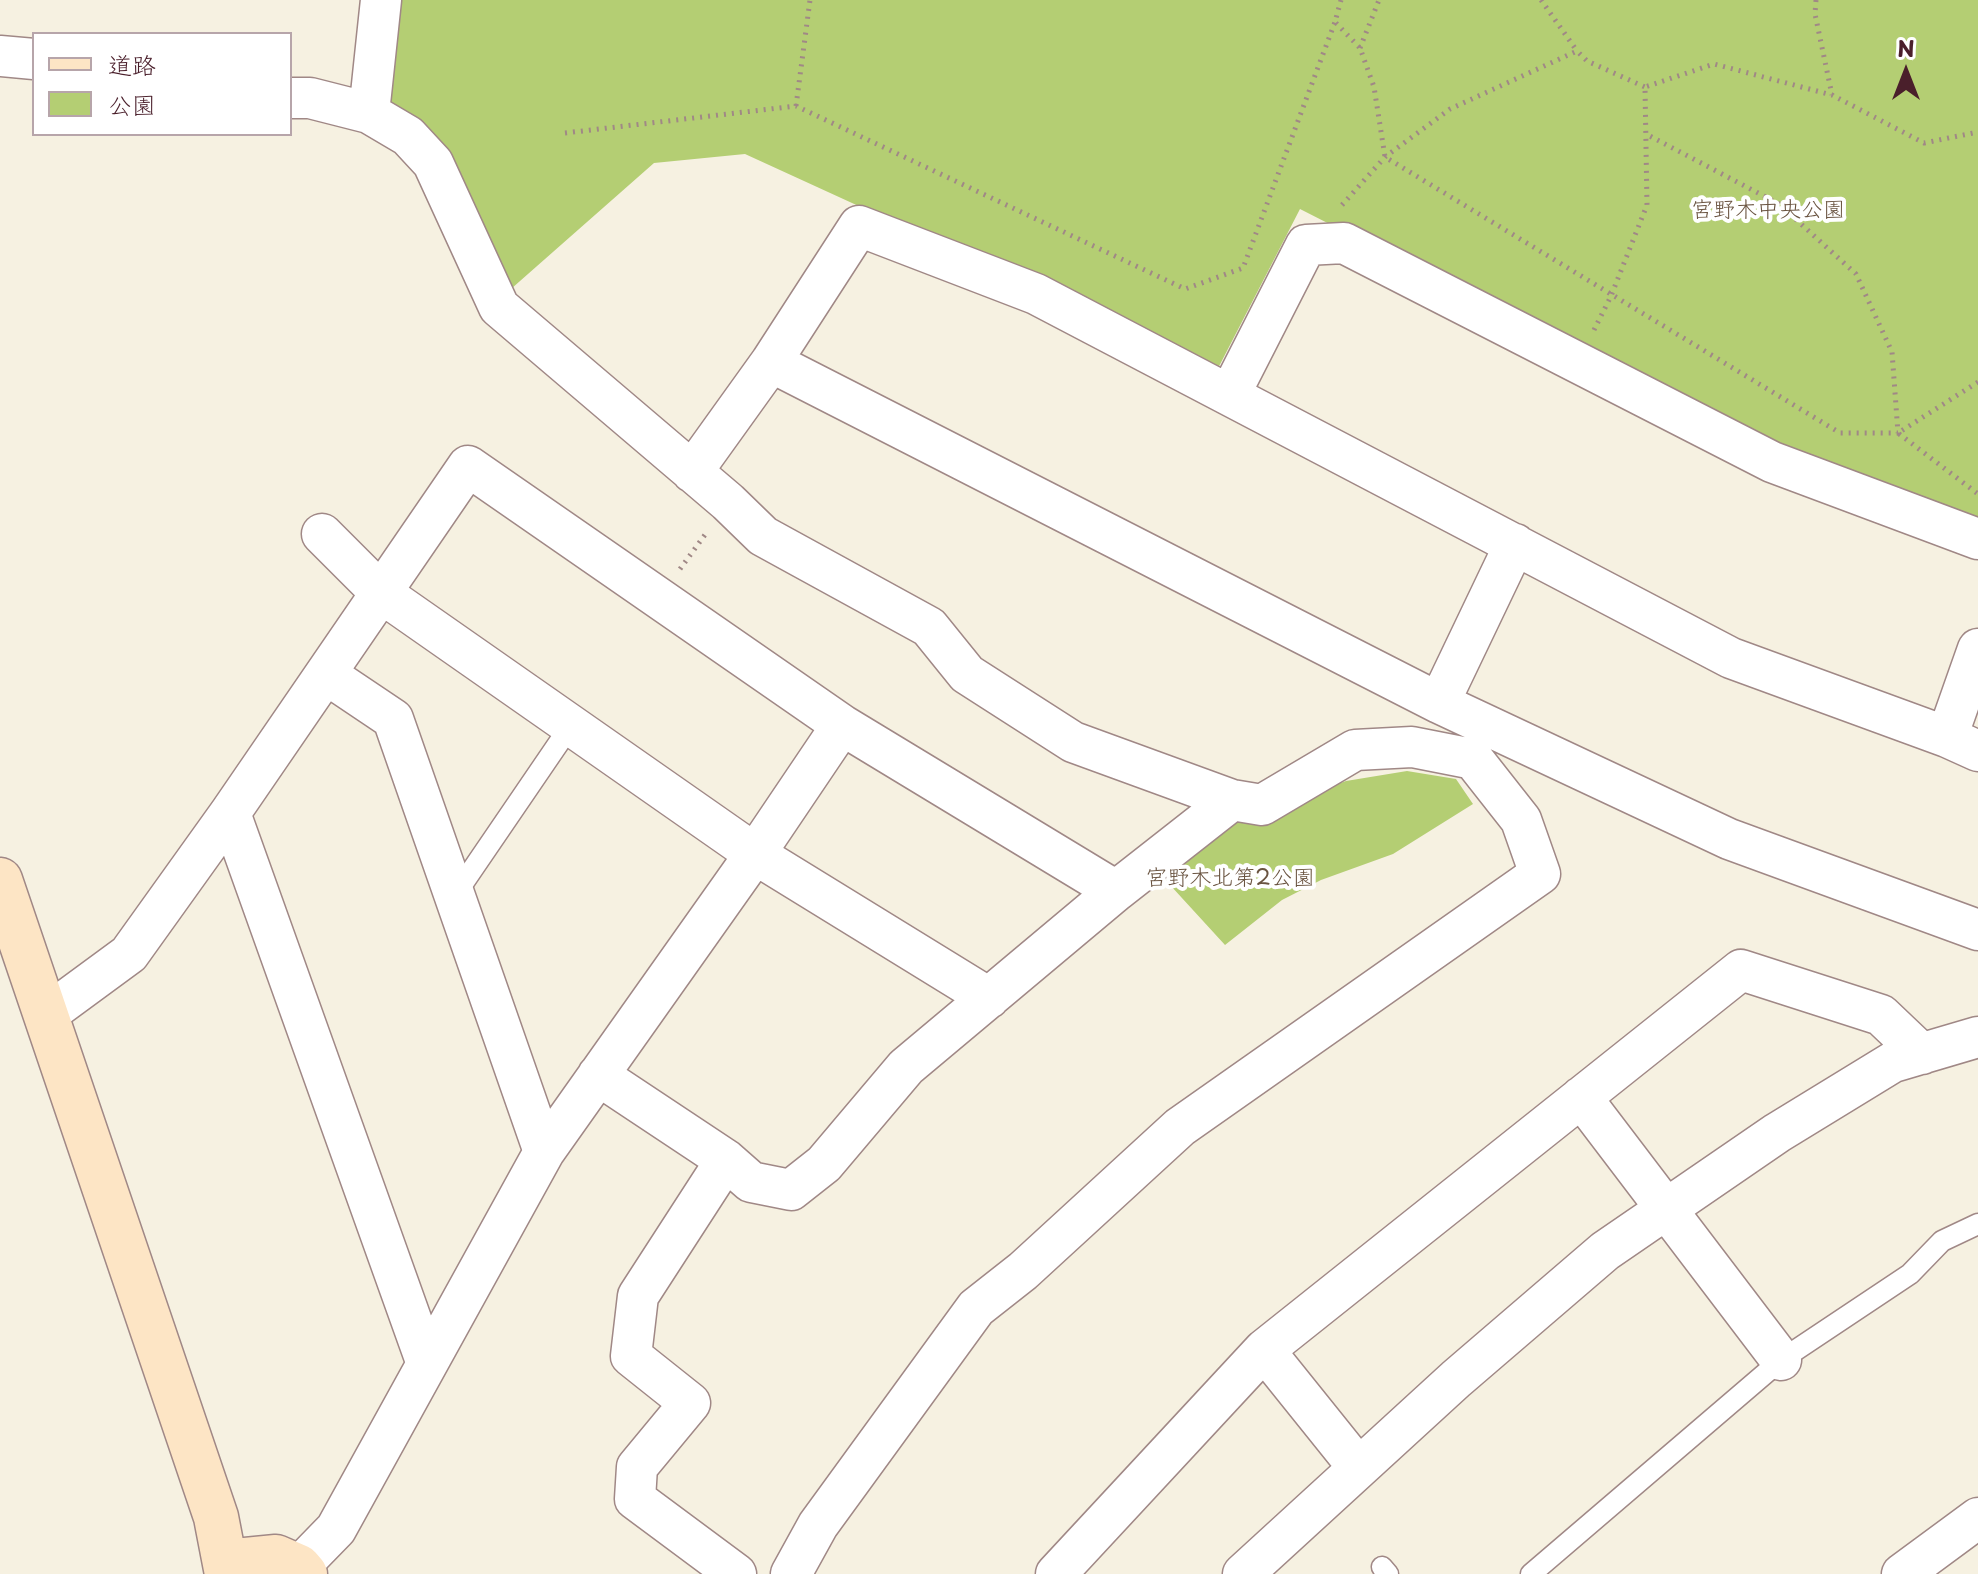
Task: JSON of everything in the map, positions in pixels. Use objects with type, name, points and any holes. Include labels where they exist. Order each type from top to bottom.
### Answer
[{"type":"street","points":[[369,113],[381,0]]},
{"type":"street","points":[[0,56],[32,59]]},
{"type":"street","points":[[292,98],[310,98],[369,113],[408,136],[433,163],[499,307],[728,502],[763,536],[929,627],[967,674],[1073,742],[1232,800],[1262,805],[1355,750],[1412,747],[1473,759],[1521,820],[1540,874],[1180,1127],[1023,1271],[976,1308],[818,1525],[791,1574]]},
{"type":"street","points":[[692,472],[771,362],[859,226],[1036,294],[1731,658],[1962,744],[1978,649]]},
{"type":"street","points":[[1230,394],[1306,245],[1344,243],[1772,462],[1978,539]]},
{"type":"street","points":[[771,362],[1439,703],[1729,839],[1978,930]]},
{"type":"street","points":[[46,1015],[129,954],[230,813],[468,466],[842,725],[1116,891]]},
{"type":"street","points":[[322,534],[380,592],[755,854],[989,998]]},
{"type":"street","points":[[1439,703],[1515,544]]},
{"type":"street","points":[[326,674],[393,719],[544,1152]]},
{"type":"street","points":[[0,880],[216,1517],[226,1568],[276,1557],[302,1570],[336,1529],[544,1152],[755,854],[842,725]]},
{"type":"street","points":[[598,1075],[726,1160],[751,1182],[791,1190],[824,1164],[906,1067],[1116,891],[1232,800]]},
{"type":"street","points":[[230,813],[427,1364]]},
{"type":"street","points":[[1056,1574],[1264,1350],[1741,970],[1881,1015],[1922,1054]]},
{"type":"street","points":[[1243,1574],[1456,1379],[1605,1251],[1777,1133],[1893,1062],[1978,1037]]},
{"type":"street","points":[[1581,1097],[1781,1360]]},
{"type":"street","points":[[726,1160],[638,1296],[631,1356],[690,1403],[637,1467],[635,1499],[736,1574]]},
{"type":"street","points":[[1264,1350],[1358,1467]]},
{"type":"street","points":[[1902,1574],[1978,1518]]},
{"type":"lane","points":[[455,895],[571,725]]},
{"type":"lane","points":[[1531,1574],[1781,1360],[1910,1274],[1942,1241],[1978,1224]]},
{"type":"path","points":[[796,106],[810,0]]},
{"type":"path","points":[[565,133],[796,106],[1185,289],[1243,268],[1341,0]]},
{"type":"path","points":[[1360,48],[1379,0]]},
{"type":"path","points":[[1541,0],[1587,61],[1645,87],[1714,64],[1832,95],[1924,143],[1978,132]]},
{"type":"path","points":[[1816,0],[1815,14],[1832,95]]},
{"type":"path","points":[[1335,22],[1360,48],[1374,87],[1385,157],[1840,433],[1898,433],[1978,382]]},
{"type":"path","points":[[1306,245],[1385,157],[1450,109],[1577,51]]},
{"type":"path","points":[[1611,296],[1647,205],[1645,87]]},
{"type":"path","points":[[1646,134],[1779,204],[1856,274],[1892,352],[1898,433],[1978,494]]},
{"type":"path","points":[[659,598],[728,502]]},
{"type":"green space","name":"宮野木中央公園","points":[[386,0],[1978,0],[1978,529],[1805,466],[1300,209],[1213,378],[1042,290],[745,154],[654,163],[503,296],[377,106]]},
{"type":"green space","name":"宮野木北第2公園","points":[[1407,771],[1456,779],[1473,804],[1393,854],[1321,880],[1282,900],[1225,945],[1160,874],[1212,830],[1346,781]]}]
